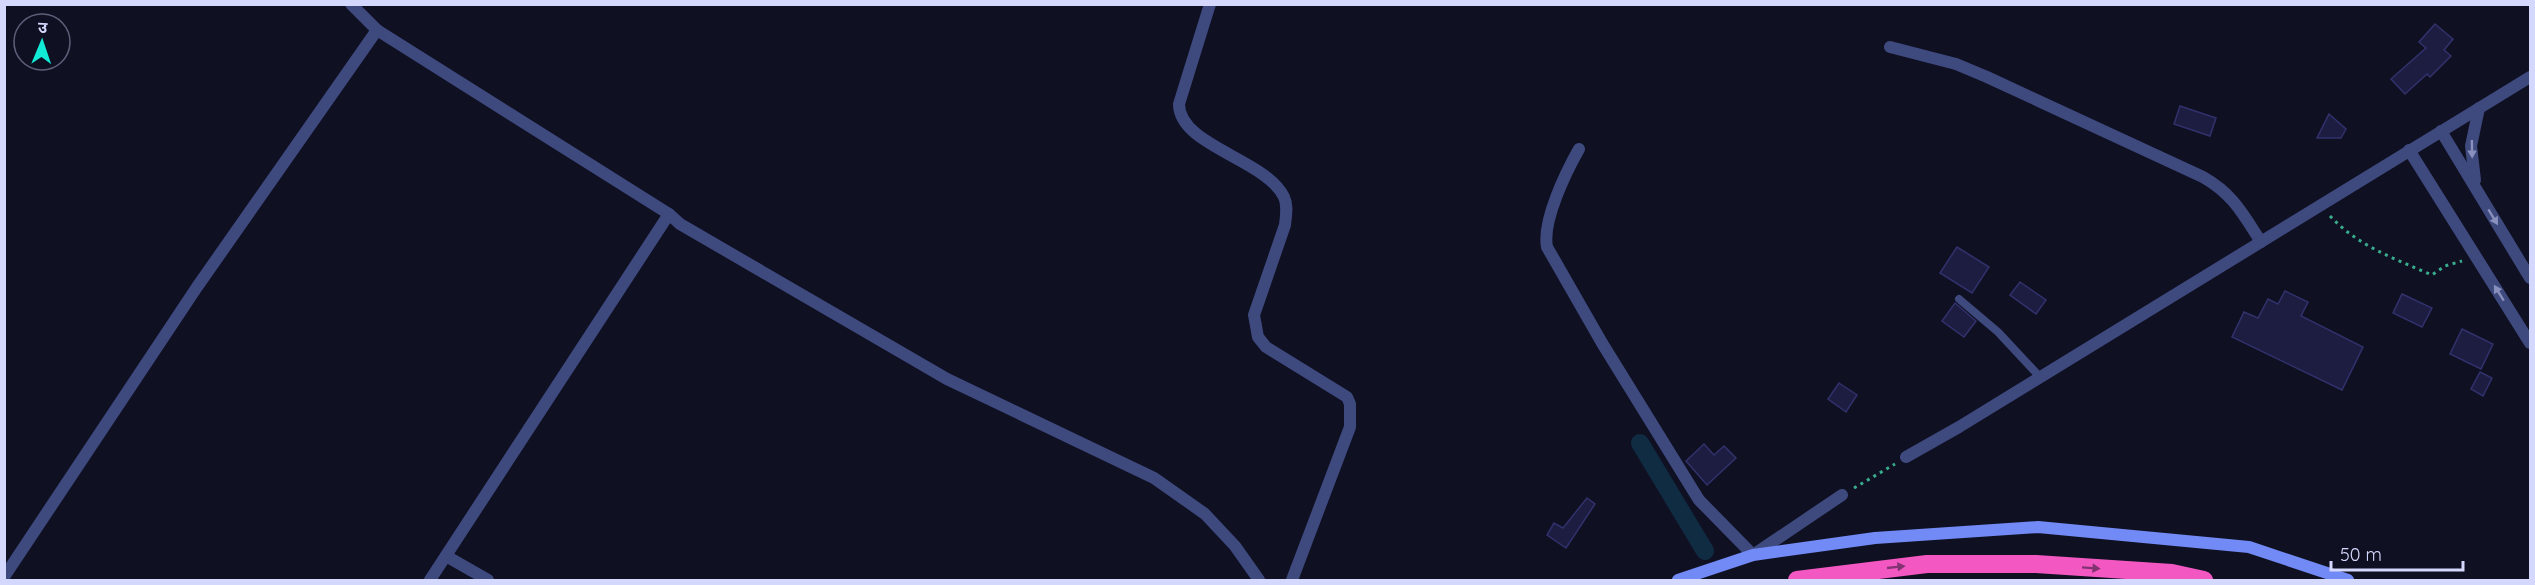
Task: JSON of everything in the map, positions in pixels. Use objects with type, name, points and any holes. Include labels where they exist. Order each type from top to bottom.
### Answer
[{"type":"highway","points":[[1797,580],[1927,564],[2036,564],[2172,573],[2204,580]]},
{"type":"street","points":[[351,4],[377,30],[669,214],[680,224],[947,379],[1118,458],[1154,478],[1205,514],[1235,546],[1259,580]]},
{"type":"street","points":[[1210,4],[1179,104],[1179,113],[1191,130],[1252,167],[1283,196],[1287,211],[1285,225],[1254,315],[1258,337],[1266,347],[1340,391],[1350,404],[1350,427],[1292,580]]},
{"type":"street","points":[[4,577],[196,287],[377,30]]},
{"type":"street","points":[[1890,47],[1956,64],[2204,177],[2235,201],[2261,242]]},
{"type":"street","points":[[1906,457],[2530,77]]},
{"type":"street","points":[[2478,191],[2471,146],[2479,108]]},
{"type":"street","points":[[2441,131],[2530,278]]},
{"type":"street","points":[[1579,149],[1565,177],[1546,232],[1547,247],[1700,500],[1753,555]]},
{"type":"street","points":[[2409,150],[2530,343]]},
{"type":"street","points":[[430,580],[669,214]]},
{"type":"street","points":[[1753,555],[1842,495]]},
{"type":"street","points":[[1678,580],[1753,555],[1875,538],[2038,527],[2249,547],[2348,580]]},
{"type":"street","points":[[446,556],[488,580]]},
{"type":"lane","points":[[1959,299],[1998,332],[2039,376]]},
{"type":"path","points":[[2321,205],[2343,230],[2354,238],[2382,253],[2432,274],[2445,266],[2477,258]]},
{"type":"path","points":[[1842,495],[1906,457]]},
{"type":"building","points":[[2435,24],[2453,39],[2444,50],[2451,56],[2430,77],[2427,74],[2405,94],[2391,79],[2426,48],[2419,42]]},
{"type":"building","points":[[2180,106],[2216,118],[2210,136],[2174,124]]},
{"type":"building","points":[[2329,114],[2346,129],[2341,138],[2317,138]]},
{"type":"building","points":[[1957,247],[1989,267],[1972,293],[1940,273]]},
{"type":"building","points":[[2020,282],[2046,300],[2036,314],[2010,295]]},
{"type":"building","points":[[2285,291],[2308,302],[2301,316],[2363,347],[2342,390],[2232,337],[2244,312],[2258,318],[2268,299],[2278,304]]},
{"type":"building","points":[[2402,294],[2432,308],[2422,327],[2393,313]]},
{"type":"building","points":[[1955,303],[1976,321],[1964,337],[1942,321]]},
{"type":"building","points":[[2462,329],[2493,344],[2481,369],[2450,354]]},
{"type":"building","points":[[2480,372],[2492,378],[2483,396],[2471,389]]},
{"type":"building","points":[[1839,383],[1857,395],[1846,412],[1828,399]]},
{"type":"building","points":[[1704,444],[1714,455],[1724,446],[1736,458],[1707,485],[1686,461]]},
{"type":"building","points":[[1587,498],[1595,504],[1566,548],[1547,535],[1554,523],[1563,528]]},
{"type":"waterway","points":[[1640,443],[1705,551]]}]
